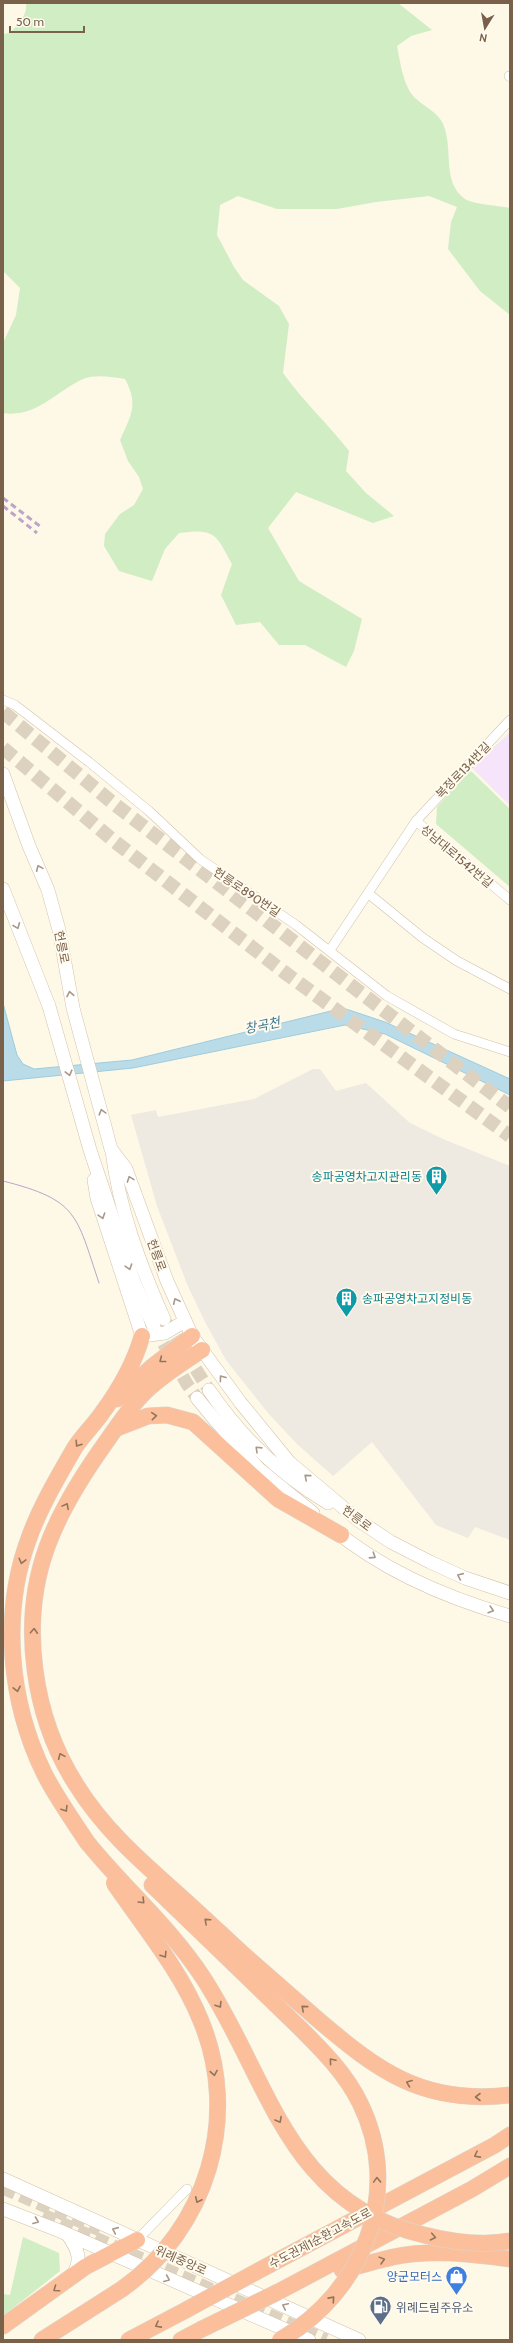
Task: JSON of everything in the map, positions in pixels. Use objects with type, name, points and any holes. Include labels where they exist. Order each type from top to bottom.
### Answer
[{"type":"highway","points":[[153,1327],[135,1361],[102,1413],[77,1445],[33,1527],[17,1579],[12,1621],[16,1682],[32,1745],[50,1786],[87,1842],[107,1867],[160,1920],[197,1969],[232,2027],[289,2138],[302,2158],[325,2182],[371,2215],[411,2232],[463,2243],[484,2244],[510,2241]]},
{"type":"highway","points":[[102,1413],[153,1366],[192,1336]]},
{"type":"highway","points":[[202,1350],[165,1375],[144,1394],[117,1428],[80,1481],[51,1536],[40,1574],[33,1632],[36,1677],[45,1717],[67,1769],[110,1837],[140,1872],[327,2055],[353,2091],[369,2125],[376,2162],[378,2188],[373,2220],[365,2246],[349,2276],[332,2299],[304,2325],[280,2340]]},
{"type":"highway","points":[[117,1428],[148,1416],[167,1415],[193,1422],[278,1499],[341,1535]]},
{"type":"highway","points":[[96,1813],[123,1845],[253,1963],[355,2051],[400,2079],[447,2094],[474,2097],[510,2095]]},
{"type":"highway","points":[[42,2340],[122,2289],[154,2262],[190,2215],[209,2169],[217,2126],[218,2102],[209,2046],[197,2012],[160,1949],[96,1859],[87,1842]]},
{"type":"highway","name":"수도권제1순환고속도로","points":[[129,2340],[495,2145],[510,2135]]},
{"type":"highway","points":[[181,2340],[303,2279],[472,2189],[510,2166]]},
{"type":"highway","points":[[3,2326],[72,2276],[109,2254],[137,2240]]},
{"type":"highway","points":[[303,2279],[393,2257],[416,2254],[456,2253],[510,2259]]},
{"type":"main road","name":"헌릉로","points":[[3,774],[29,846],[48,890],[58,930],[73,1008],[112,1149],[126,1169],[166,1281],[192,1336],[240,1402],[289,1462],[358,1520],[392,1542],[430,1562],[465,1578],[510,1593]]},
{"type":"main road","points":[[3,889],[39,976],[59,1036],[90,1150],[97,1198],[153,1327],[165,1333],[185,1321]]},
{"type":"main road","points":[[112,1149],[116,1182],[138,1255],[153,1327]]},
{"type":"main road","points":[[209,1390],[227,1417],[258,1450],[311,1493],[358,1520]]},
{"type":"main road","name":"헌릉로","points":[[197,1398],[259,1469],[341,1535],[386,1564],[433,1589],[510,1616]]},
{"type":"main road","name":"위례중앙로","points":[[3,2179],[359,2340]]},
{"type":"main road","name":"위례중앙로","points":[[3,2209],[68,2235],[309,2340]]},
{"type":"main road","points":[[68,2235],[80,2257],[72,2276]]},
{"type":"street","name":"헌릉로890번길","points":[[3,700],[15,705],[89,762],[149,811],[209,867],[330,950],[388,996],[454,1034],[510,1052]]},
{"type":"street","name":"복정로134번길","points":[[416,821],[510,720]]},
{"type":"street","name":"성남대로1542번길","points":[[330,950],[369,894],[416,821],[510,900]]},
{"type":"street","points":[[369,894],[423,938],[458,961],[510,989]]},
{"type":"street","points":[[137,2240],[187,2189]]},
{"type":"shaded area","points":[[510,732],[510,806],[472,768]]},
{"type":"shaded area","points":[[313,1069],[320,1069],[336,1091],[366,1083],[410,1123],[443,1139],[510,1166],[510,1540],[475,1527],[468,1538],[436,1525],[372,1442],[333,1476],[297,1444],[268,1413],[226,1360],[205,1322],[187,1284],[157,1206],[131,1115],[156,1110],[158,1117],[254,1099]]},
{"type":"green space","points":[[26,3],[398,3],[432,30],[411,36],[397,46],[402,73],[410,92],[414,97],[438,116],[443,124],[448,143],[450,174],[458,192],[469,201],[510,208],[510,315],[480,291],[448,249],[451,222],[457,207],[429,196],[376,202],[337,209],[277,209],[238,196],[220,205],[217,235],[234,267],[243,280],[279,306],[289,324],[283,373],[349,451],[346,471],[366,493],[394,516],[373,523],[296,492],[268,528],[299,581],[362,619],[354,651],[346,667],[305,645],[279,645],[260,622],[236,625],[221,595],[232,564],[222,546],[213,535],[200,532],[179,533],[165,549],[152,581],[119,571],[104,546],[105,534],[120,514],[134,505],[143,489],[139,477],[128,461],[120,440],[132,410],[132,396],[125,379],[104,376],[88,377],[73,384],[35,408],[15,414],[3,413],[3,343],[16,315],[20,288],[3,271],[3,34],[10,33],[19,23],[24,16]]},
{"type":"green space","points":[[470,770],[510,809],[510,887],[436,824],[437,807]]},
{"type":"green space","points":[[23,2237],[59,2253],[60,2271],[3,2316],[3,2294],[10,2295]]},
{"type":"water","points":[[3,1003],[17,1055],[23,1064],[34,1069],[132,1060],[343,1008],[385,1022],[510,1079],[510,1095],[385,1034],[345,1025],[133,1068],[3,1081]]},
{"type":"tunnel","points":[[3,712],[113,803],[510,1107]]},
{"type":"tunnel","points":[[3,748],[114,841],[284,972],[510,1136]]},
{"type":"tunnel","points":[[165,1321],[209,1390]]},
{"type":"tunnel","points":[[154,1327],[187,1384],[197,1398]]},
{"type":"tunnel","points":[[3,2188],[100,2230]]},
{"type":"tunnel","points":[[43,2215],[326,2340]]},
{"type":"tram line","points":[[3,1181],[46,1195],[60,1203],[70,1213],[78,1225],[85,1241],[99,1283]]},
{"type":"railway","points":[[3,498],[41,527]]},
{"type":"railway","points":[[3,506],[37,533]]},
{"type":"place","name":"송파공영차고지관리동","points":[[437,1196]]},
{"type":"place","name":"송파공영차고지정비동","points":[[347,1318]]},
{"type":"place","name":"양군모터스","points":[[457,2296]]},
{"type":"place","name":"위례드림주유소","points":[[380,2326]]},
{"type":"water label","name":"창곡천","points":[[262,1025]]}]
